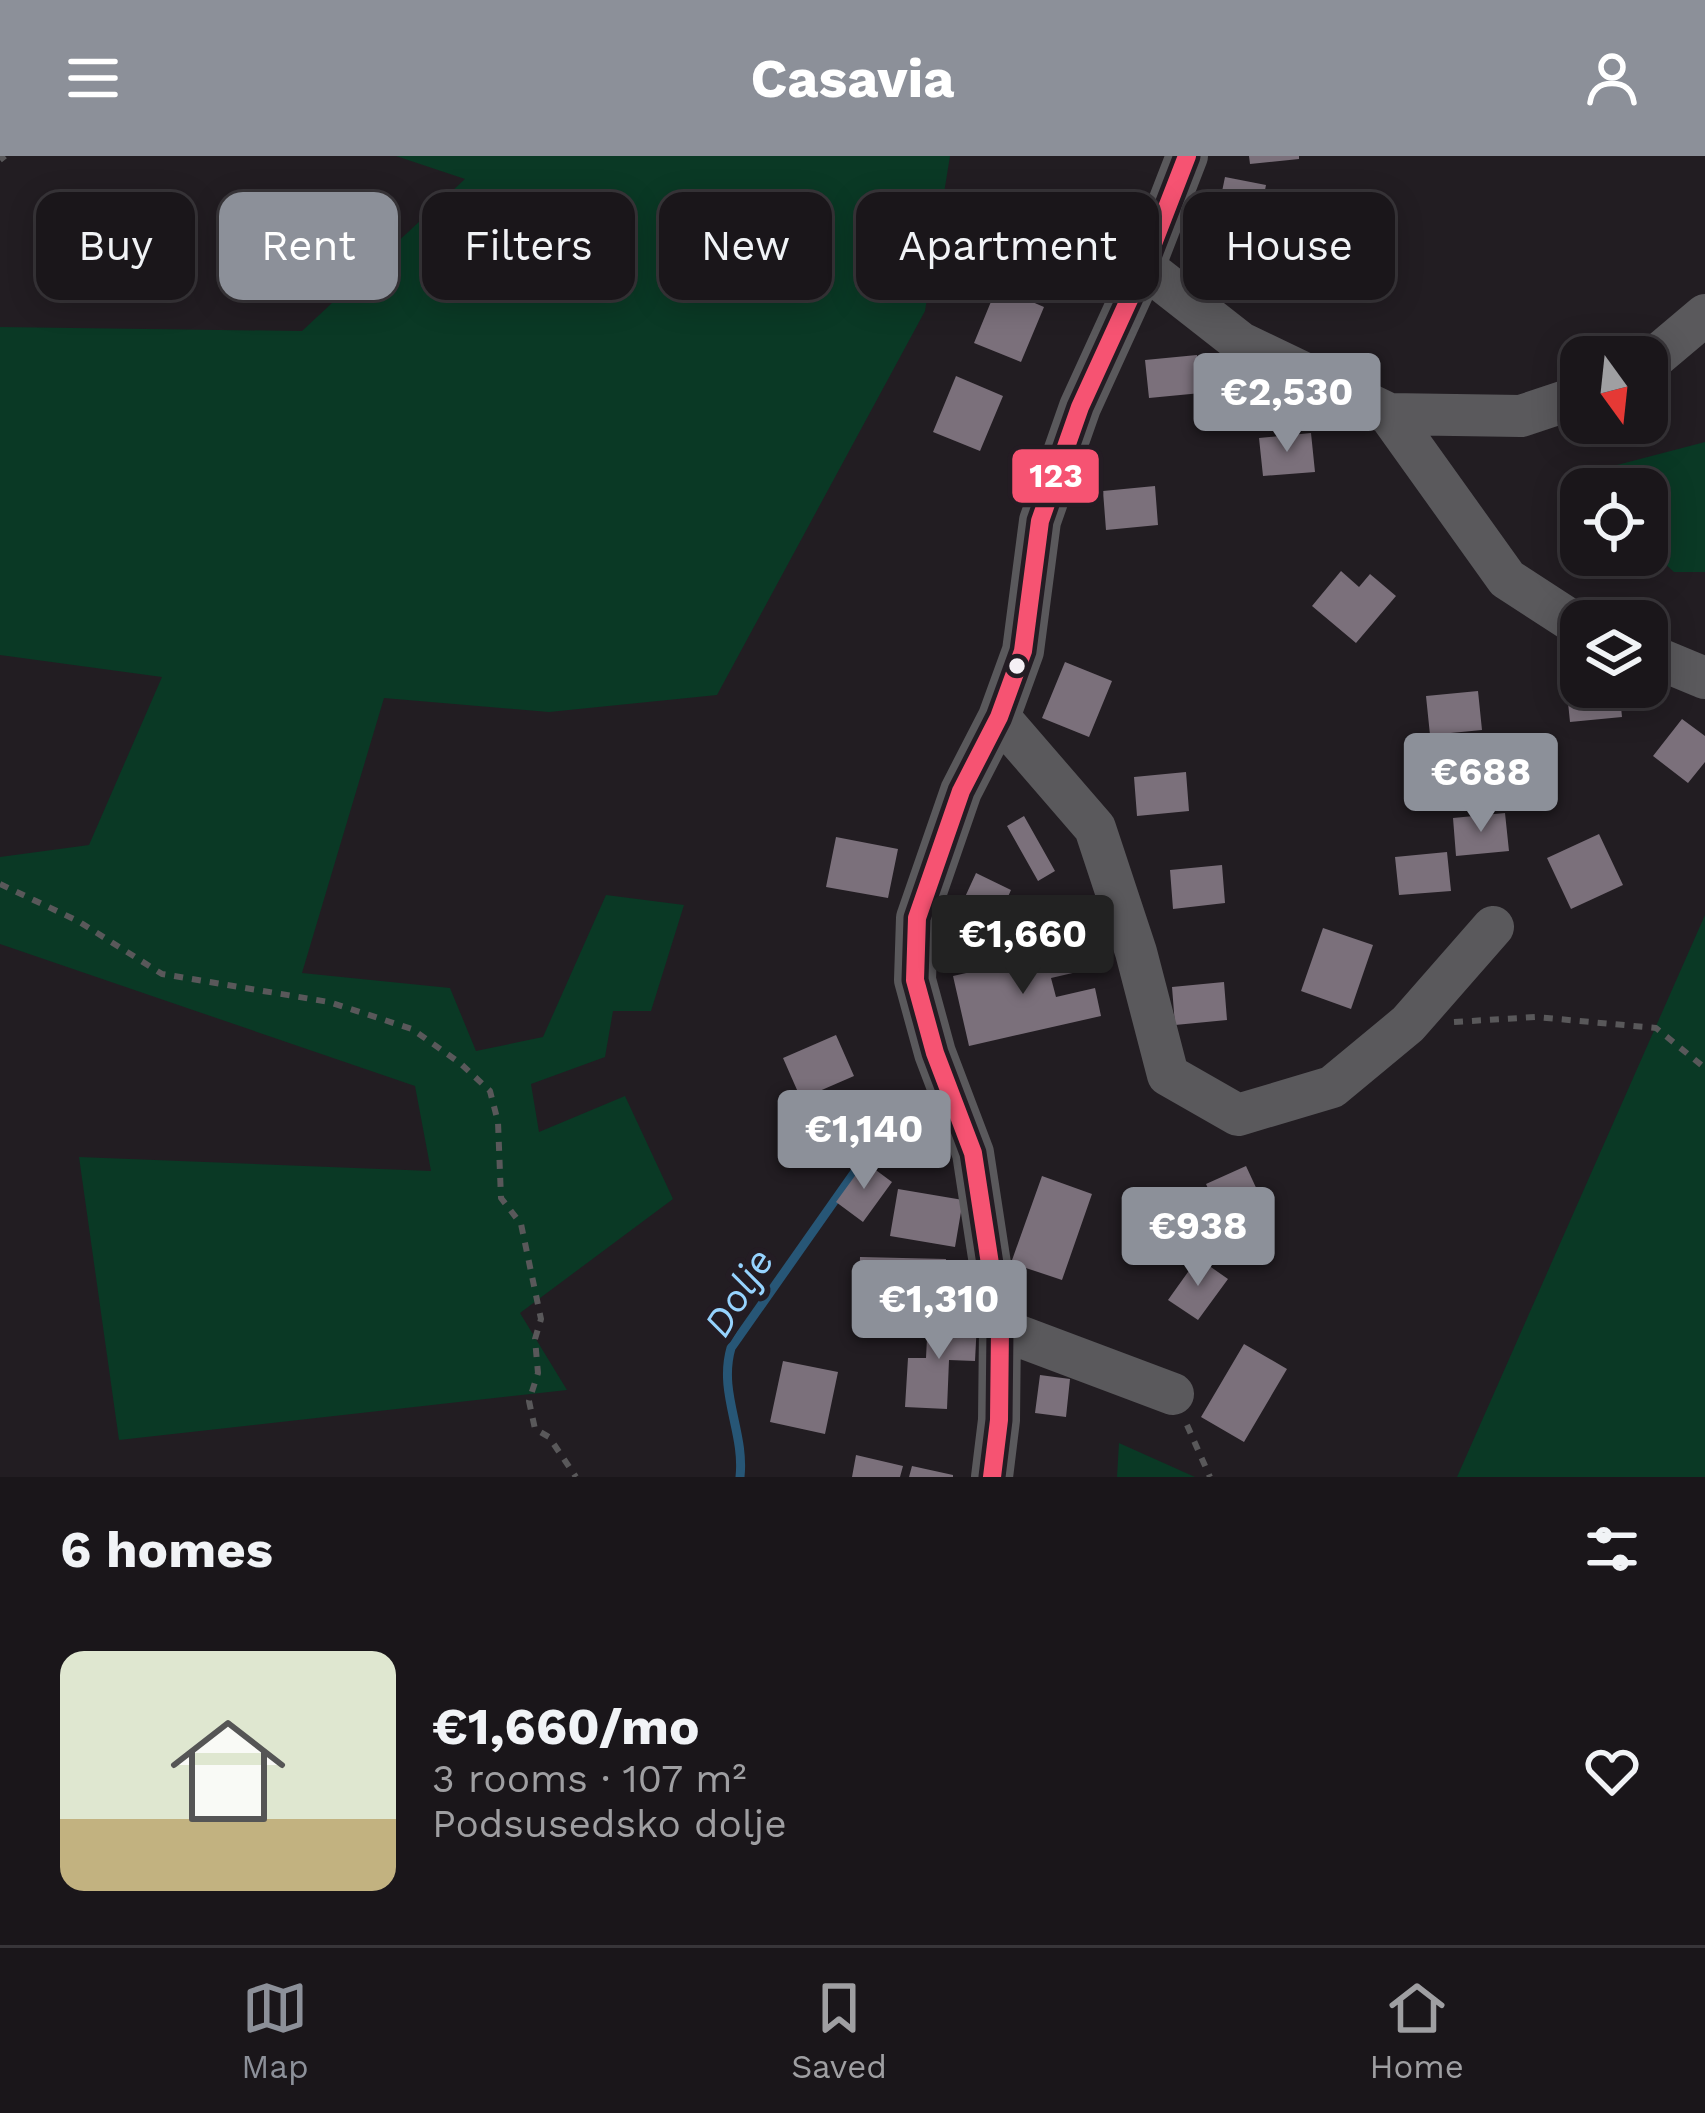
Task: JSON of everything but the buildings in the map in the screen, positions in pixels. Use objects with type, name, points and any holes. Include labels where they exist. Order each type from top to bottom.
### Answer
[{"type":"street","points":[[1159,228],[1187,156]]},
{"type":"street","points":[[1159,279],[1240,343],[1389,414],[1521,416],[1560,403]]},
{"type":"street","points":[[992,1477],[999,1420],[1000,1330],[973,1153],[935,1053],[915,980],[916,918],[961,791],[999,717],[1023,651],[1040,521],[1080,407],[1129,300]]},
{"type":"street","points":[[1668,347],[1705,316]]},
{"type":"street","points":[[1389,414],[1507,579],[1560,613]]},
{"type":"street","points":[[1668,663],[1705,678]]},
{"type":"street","points":[[999,717],[1095,828],[1136,952],[1168,1075],[1238,1115],[1332,1087],[1408,1024],[1493,927]]},
{"type":"street","points":[[1000,1330],[1174,1394]]},
{"type":"path","points":[[0,884],[78,921],[162,974],[329,1002],[412,1029],[490,1091],[498,1122],[501,1198],[521,1224],[541,1319],[535,1339],[538,1373],[529,1401],[535,1429],[549,1437],[575,1477]]},
{"type":"path","points":[[1408,1024],[1537,1018],[1656,1028],[1705,1068]]},
{"type":"path","points":[[1174,1394],[1210,1477]]},
{"type":"green space","points":[[396,156],[950,156],[944,192],[856,192],[856,300],[927,300],[925,311],[717,695],[549,712],[384,698],[302,973],[450,988],[476,1051],[543,1037],[606,895],[684,905],[651,1011],[613,1011],[605,1057],[531,1084],[539,1132],[625,1096],[673,1199],[520,1313],[567,1390],[119,1440],[79,1157],[431,1171],[415,1086],[0,944],[0,857],[89,845],[162,677],[0,655],[0,327],[302,331],[335,300],[398,300],[398,241],[422,219],[422,300],[635,300],[635,192],[451,192],[465,179]]},
{"type":"green space","points":[[1705,442],[1705,572],[1674,572],[1668,566],[1668,468],[1606,468]]},
{"type":"green space","points":[[1705,915],[1705,1477],[1457,1477]]},
{"type":"green space","points":[[1119,1443],[1195,1477],[1117,1477]]},
{"type":"waterway","name":"Dolje","points":[[740,1477],[729,1397],[731,1348],[906,1099]]},
{"type":"transit line","name":"123","points":[[992,1477],[999,1420],[1000,1329],[973,1153],[935,1053],[915,980],[917,918],[961,791],[999,717],[1023,651],[1040,521],[1080,407],[1144,267],[1187,156]]}]
